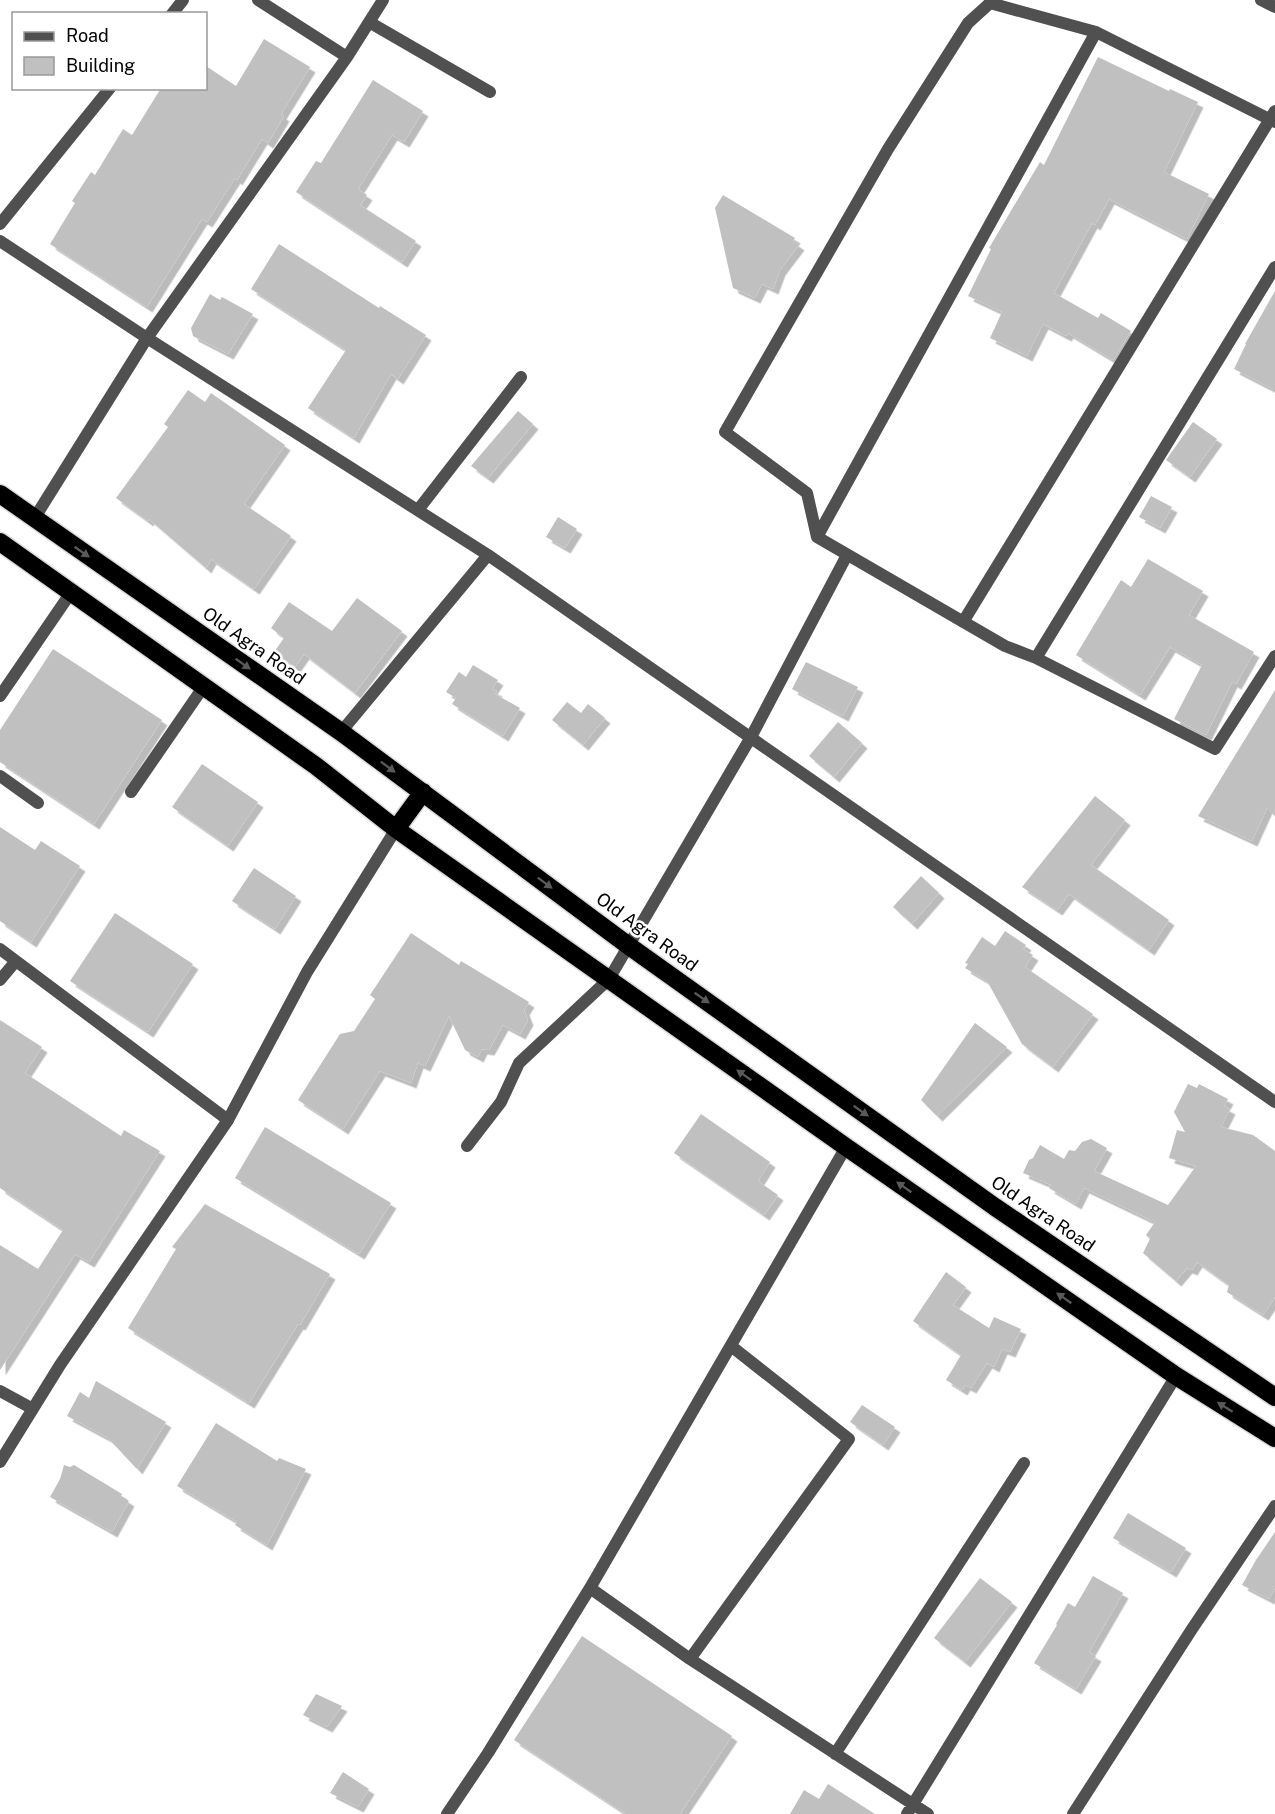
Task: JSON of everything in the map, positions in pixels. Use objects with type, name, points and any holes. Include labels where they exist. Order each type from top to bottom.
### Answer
[{"type":"highway","name":"Old Agra Road","points":[[0,494],[341,732],[629,946],[995,1207],[1275,1397]]},
{"type":"highway","points":[[0,542],[316,766],[396,829],[846,1147],[1176,1376],[1275,1438]]},
{"type":"highway","points":[[396,829],[423,792]]},
{"type":"street","points":[[174,12],[183,0]]},
{"type":"street","points":[[258,0],[347,57]]},
{"type":"street","points":[[34,519],[147,338],[347,57],[383,0]]},
{"type":"street","points":[[1261,0],[1275,7]]},
{"type":"street","points":[[963,622],[1274,118],[1096,32],[990,3],[968,23],[888,149],[725,432],[807,492],[817,537],[847,555],[963,622],[1005,646],[1036,658],[1215,749],[1275,656]]},
{"type":"street","points":[[369,22],[490,92]]},
{"type":"street","points":[[817,537],[1096,32]]},
{"type":"street","points":[[0,224],[108,90]]},
{"type":"street","points":[[0,241],[147,338],[488,555],[1275,1102]]},
{"type":"street","points":[[1036,658],[1275,267]]},
{"type":"street","points":[[418,510],[521,377]]},
{"type":"street","points":[[341,732],[488,555]]},
{"type":"street","points":[[467,1146],[501,1102],[519,1063],[609,979],[751,738],[847,555]]},
{"type":"street","points":[[0,696],[72,591]]},
{"type":"street","points":[[131,792],[204,686]]},
{"type":"street","points":[[0,776],[38,803]]},
{"type":"street","points":[[0,1462],[60,1365],[228,1120],[307,972],[396,829]]},
{"type":"street","points":[[0,949],[228,1120]]},
{"type":"street","points":[[0,980],[16,961]]},
{"type":"street","points":[[447,1814],[488,1753],[590,1588],[846,1147]]},
{"type":"street","points":[[690,1659],[849,1439],[731,1346]]},
{"type":"street","points":[[910,1809],[1176,1376]]},
{"type":"street","points":[[0,1391],[33,1410]]},
{"type":"street","points":[[835,1754],[1024,1462]]},
{"type":"street","points":[[1073,1814],[1192,1629],[1275,1506]]},
{"type":"street","points":[[590,1588],[690,1659],[835,1754],[910,1809],[928,1814]]},
{"type":"building","points":[[264,39],[310,67],[281,114],[284,116],[268,143],[262,139],[237,180],[235,178],[207,222],[202,219],[147,307],[50,244],[75,203],[72,201],[91,172],[95,175],[123,129],[132,135],[160,90],[207,90],[207,67],[236,86]]},
{"type":"building","points":[[1098,57],[1169,91],[1170,89],[1198,102],[1164,172],[1209,194],[1187,239],[1109,199],[1095,225],[1092,223],[1054,293],[1098,318],[1101,313],[1131,331],[1113,360],[1068,333],[1066,336],[1043,324],[1027,356],[990,338],[1002,312],[968,296],[991,249],[989,248],[1040,162],[1044,165]]},
{"type":"building","points":[[373,80],[423,111],[404,142],[392,135],[358,189],[367,195],[360,205],[416,241],[402,262],[296,192],[316,161],[321,163]]},
{"type":"building","points":[[723,195],[795,238],[793,241],[799,245],[780,270],[773,289],[762,284],[755,298],[733,288],[715,208]]},
{"type":"building","points":[[279,244],[426,335],[398,379],[391,374],[354,438],[308,408],[346,350],[251,289]]},
{"type":"building","points":[[1275,291],[1275,390],[1234,369],[1245,344]]},
{"type":"building","points":[[210,294],[220,300],[222,297],[253,314],[228,354],[193,336],[191,328]]},
{"type":"building","points":[[188,390],[205,402],[211,393],[285,445],[244,504],[291,536],[254,589],[211,559],[206,568],[149,519],[148,521],[116,498],[168,427],[164,424]]},
{"type":"building","points":[[518,411],[533,424],[488,478],[471,466]]},
{"type":"building","points":[[1193,422],[1217,439],[1190,477],[1166,460]]},
{"type":"building","points":[[1151,496],[1172,507],[1160,528],[1139,517]]},
{"type":"building","points":[[558,517],[577,529],[565,548],[546,537]]},
{"type":"building","points":[[1148,559],[1203,591],[1189,615],[1254,652],[1236,684],[1232,682],[1206,735],[1174,719],[1202,665],[1170,647],[1140,695],[1076,655],[1121,580],[1131,587]]},
{"type":"building","points":[[357,598],[402,631],[355,693],[304,654],[295,667],[274,652],[284,638],[271,628],[289,602],[332,631]]},
{"type":"building","points":[[53,649],[162,720],[94,824],[0,762],[0,730]]},
{"type":"building","points":[[806,662],[858,687],[843,716],[792,689]]},
{"type":"building","points":[[473,665],[498,680],[492,689],[497,691],[495,694],[520,708],[503,736],[452,704],[456,698],[446,692],[459,672],[466,677]]},
{"type":"building","points":[[1275,690],[1275,816],[1267,808],[1252,841],[1198,816]]},
{"type":"building","points":[[567,702],[581,713],[588,704],[605,718],[583,745],[552,720]]},
{"type":"building","points":[[838,722],[862,743],[834,777],[809,756]]},
{"type":"building","points":[[202,764],[258,802],[228,846],[172,807]]},
{"type":"building","points":[[1095,796],[1125,820],[1091,865],[1169,920],[1149,950],[1069,894],[1057,910],[1022,887]]},
{"type":"building","points":[[0,827],[35,850],[41,841],[80,866],[31,942],[0,921]]},
{"type":"building","points":[[254,868],[296,896],[275,929],[232,901]]},
{"type":"building","points":[[921,876],[939,893],[912,924],[893,907]]},
{"type":"building","points":[[115,913],[193,964],[148,1032],[70,981]]},
{"type":"building","points":[[1005,931],[1026,945],[1023,949],[1033,955],[1025,967],[1093,1014],[1053,1067],[1022,1044],[987,981],[965,968],[968,964],[965,963],[982,937],[995,946]]},
{"type":"building","points":[[411,933],[459,965],[461,961],[529,1002],[524,1010],[528,1020],[520,1034],[503,1025],[489,1050],[482,1049],[478,1057],[465,1050],[449,1016],[425,1066],[418,1063],[411,1083],[380,1071],[343,1129],[298,1100],[340,1034],[354,1031],[375,999],[370,995]]},
{"type":"building","points":[[0,1020],[42,1047],[25,1073],[121,1136],[124,1130],[160,1151],[89,1262],[75,1254],[0,1370],[0,1245],[38,1269],[63,1230],[0,1188]]},
{"type":"building","points":[[975,1023],[1007,1047],[937,1116],[921,1100]]},
{"type":"building","points":[[1188,1084],[1197,1088],[1199,1084],[1228,1099],[1224,1106],[1230,1109],[1221,1127],[1253,1135],[1275,1151],[1275,1297],[1263,1315],[1227,1292],[1229,1285],[1197,1262],[1192,1270],[1187,1268],[1176,1281],[1143,1253],[1150,1239],[1146,1235],[1155,1222],[1084,1188],[1076,1204],[1049,1188],[1051,1185],[1023,1173],[1040,1145],[1064,1159],[1069,1150],[1075,1151],[1082,1142],[1091,1139],[1107,1148],[1094,1171],[1168,1205],[1196,1166],[1169,1158],[1177,1130],[1185,1132],[1174,1112]]},
{"type":"building","points":[[701,1114],[770,1162],[758,1181],[778,1195],[764,1215],[674,1153]]},
{"type":"building","points":[[265,1127],[391,1203],[359,1254],[235,1178]]},
{"type":"building","points":[[205,1204],[330,1274],[249,1403],[128,1328],[176,1249],[172,1247]]},
{"type":"building","points":[[946,1272],[966,1287],[953,1305],[989,1328],[994,1317],[1021,1329],[1010,1352],[1002,1349],[994,1367],[987,1363],[971,1388],[965,1385],[962,1390],[946,1380],[961,1355],[913,1321]]},
{"type":"building","points":[[96,1381],[166,1422],[137,1469],[108,1438],[67,1416],[80,1392],[89,1398]]},
{"type":"building","points":[[862,1405],[895,1427],[883,1445],[850,1422]]},
{"type":"building","points":[[216,1423],[277,1461],[279,1458],[306,1469],[267,1545],[235,1525],[237,1522],[177,1486]]},
{"type":"building","points":[[64,1465],[70,1467],[74,1465],[122,1494],[121,1496],[129,1501],[112,1532],[50,1497],[60,1479]]},
{"type":"building","points":[[1128,1513],[1186,1548],[1171,1572],[1113,1538]]},
{"type":"building","points":[[1275,1532],[1275,1588],[1269,1599],[1242,1585]]},
{"type":"building","points":[[1093,1576],[1123,1593],[1089,1652],[1096,1656],[1076,1689],[1034,1663],[1068,1603],[1075,1607]]},
{"type":"building","points":[[980,1578],[1012,1602],[965,1662],[934,1638]]},
{"type":"building","points":[[582,1636],[732,1736],[680,1814],[626,1814],[514,1740]]},
{"type":"building","points":[[316,1694],[342,1706],[327,1727],[303,1715]]},
{"type":"building","points":[[343,1772],[369,1789],[358,1807],[330,1793]]},
{"type":"building","points":[[828,1784],[875,1814],[790,1814],[804,1790],[819,1799]]}]
